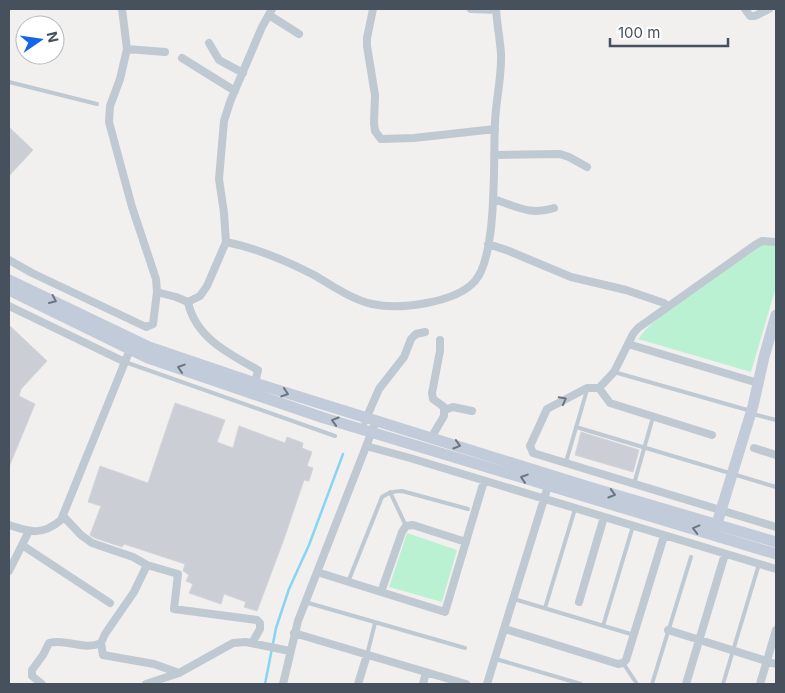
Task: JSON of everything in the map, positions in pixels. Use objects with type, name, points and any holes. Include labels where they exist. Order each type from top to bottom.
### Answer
[{"type":"street","points":[[9,260],[32,273],[146,327],[153,324],[157,292],[156,279],[132,207],[109,122],[110,106],[120,79],[127,49],[122,9]]},
{"type":"street","points":[[373,9],[367,38],[374,89],[374,123],[378,137],[381,139],[414,138],[495,129]]},
{"type":"street","points":[[226,242],[245,246],[288,264],[313,275],[358,300],[374,304],[395,305],[447,299],[465,291],[476,281],[482,271],[488,244],[493,199],[495,129],[501,54],[496,9],[471,9]]},
{"type":"street","points":[[745,9],[750,16],[755,16],[768,9]]},
{"type":"street","points":[[157,292],[188,302],[200,296],[207,286],[226,242],[219,179],[224,121],[235,91],[270,12],[299,34]]},
{"type":"street","points":[[209,43],[219,60],[243,73]]},
{"type":"street","points":[[127,49],[165,52]]},
{"type":"street","points":[[182,58],[235,91]]},
{"type":"street","points":[[495,155],[560,154],[586,167]]},
{"type":"street","points":[[493,199],[529,212],[542,212],[554,208]]},
{"type":"street","points":[[776,242],[762,241],[755,245],[638,328],[633,334],[614,372],[599,388],[587,388],[547,409],[530,446],[533,453],[776,527]]},
{"type":"street","points":[[488,244],[571,277],[626,290],[664,303],[667,306]]},
{"type":"street","points":[[9,280],[132,344],[148,358],[369,425],[431,438],[716,529],[776,554]]},
{"type":"street","points":[[9,290],[132,344],[149,347],[548,486],[716,529],[776,542]]},
{"type":"street","points":[[188,302],[190,313],[203,333],[224,350],[258,370],[255,384]]},
{"type":"street","points":[[9,306],[124,362]]},
{"type":"street","points":[[716,529],[751,412],[776,316]]},
{"type":"street","points":[[283,684],[287,651],[366,446],[369,425],[379,389],[404,357],[411,339],[416,334],[424,332]]},
{"type":"street","points":[[440,340],[440,351],[432,393],[434,399],[445,410]]},
{"type":"street","points":[[9,525],[29,531],[46,529],[54,525],[63,516],[132,344]]},
{"type":"street","points":[[628,344],[758,383]]},
{"type":"street","points":[[599,388],[610,403],[712,435]]},
{"type":"street","points":[[445,410],[453,407],[472,411]]},
{"type":"street","points":[[431,438],[444,416],[445,410]]},
{"type":"street","points":[[366,446],[776,569]]},
{"type":"street","points":[[754,448],[776,454]]},
{"type":"street","points":[[317,572],[445,612],[484,481]]},
{"type":"street","points":[[487,684],[506,629],[548,486]]},
{"type":"street","points":[[63,516],[81,535],[92,543],[133,556],[147,565],[178,574],[174,609],[257,620],[260,623],[260,629],[255,644]]},
{"type":"street","points":[[579,602],[604,517]]},
{"type":"street","points":[[381,592],[402,532],[406,526],[413,525],[466,542]]},
{"type":"street","points":[[9,571],[29,531]]},
{"type":"street","points":[[506,629],[618,664],[623,663],[626,660],[634,636],[664,536]]},
{"type":"street","points":[[22,545],[110,603]]},
{"type":"street","points":[[686,684],[725,554]]},
{"type":"street","points":[[147,565],[134,592],[105,634],[101,643],[103,655],[154,664],[179,673]]},
{"type":"street","points":[[668,630],[776,664]]},
{"type":"street","points":[[760,684],[776,630]]},
{"type":"street","points":[[294,633],[466,684]]},
{"type":"street","points":[[42,684],[32,676],[32,670],[44,655],[49,643],[56,641],[95,646],[101,643]]},
{"type":"street","points":[[146,684],[179,673],[233,643],[255,644],[287,651]]},
{"type":"street","points":[[358,684],[367,655]]},
{"type":"street","points":[[423,684],[426,672]]},
{"type":"lane","points":[[9,82],[97,104]]},
{"type":"lane","points":[[124,362],[335,436]]},
{"type":"lane","points":[[614,372],[776,420]]},
{"type":"lane","points":[[566,463],[587,388]]},
{"type":"lane","points":[[634,484],[653,417]]},
{"type":"lane","points":[[576,427],[776,487]]},
{"type":"lane","points":[[348,582],[382,497],[390,492],[402,491],[468,509]]},
{"type":"lane","points":[[390,492],[406,526]]},
{"type":"lane","points":[[545,608],[575,508]]},
{"type":"lane","points":[[603,626],[633,526]]},
{"type":"lane","points":[[652,684],[691,557]]},
{"type":"lane","points":[[723,684],[759,564]]},
{"type":"lane","points":[[514,599],[634,636]]},
{"type":"lane","points":[[305,602],[464,648]]},
{"type":"lane","points":[[367,655],[375,623]]},
{"type":"lane","points":[[496,659],[581,684]]},
{"type":"lane","points":[[623,663],[637,684]]},
{"type":"green space","points":[[769,243],[776,246],[776,287],[751,372],[638,339],[646,329],[669,309],[760,245]]},
{"type":"green space","points":[[407,533],[457,550],[442,602],[389,587]]},
{"type":"building","points":[[9,127],[33,150],[9,176]]},
{"type":"building","points":[[9,325],[47,361],[21,389],[19,396],[35,404],[9,467]]},
{"type":"building","points":[[175,403],[225,420],[217,442],[233,448],[239,426],[285,443],[287,437],[303,443],[302,448],[312,452],[307,466],[313,468],[309,481],[304,480],[257,611],[244,607],[246,602],[224,594],[221,604],[189,593],[193,584],[186,581],[189,575],[183,571],[185,564],[124,544],[122,547],[90,535],[101,506],[88,502],[100,466],[148,483]]},
{"type":"building","points":[[581,432],[639,450],[633,472],[575,455]]},
{"type":"waterway","points":[[265,684],[276,628],[289,589],[309,545],[343,454]]}]
